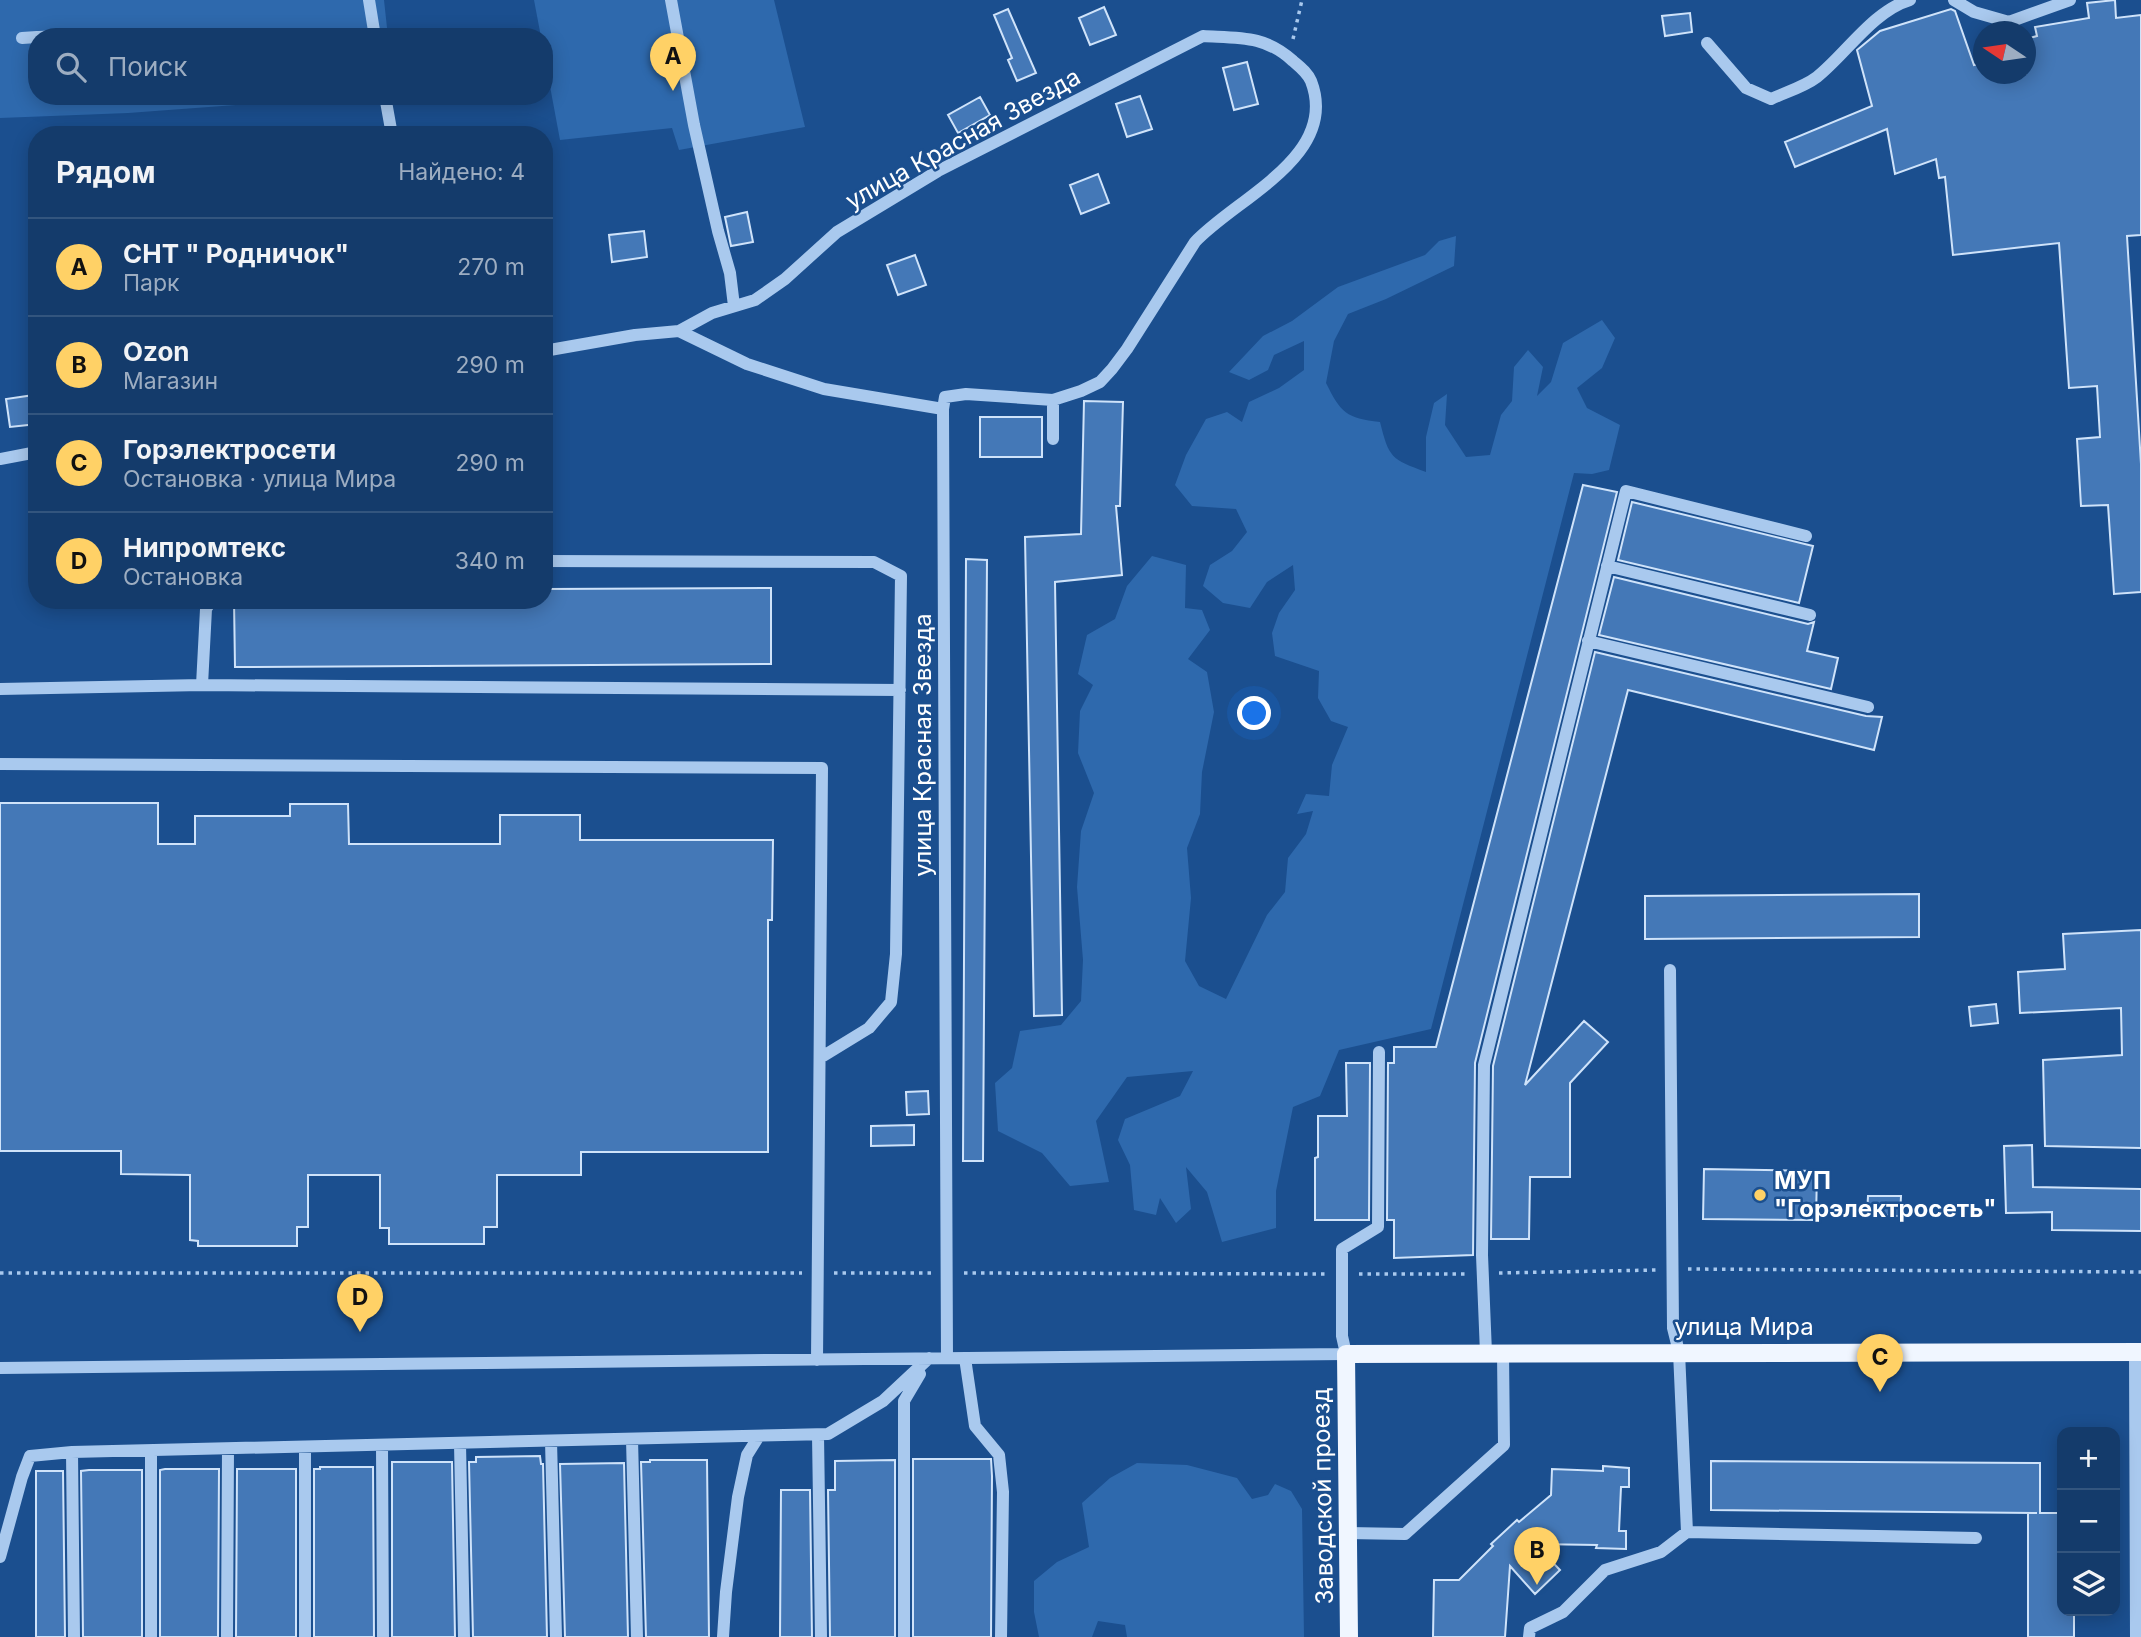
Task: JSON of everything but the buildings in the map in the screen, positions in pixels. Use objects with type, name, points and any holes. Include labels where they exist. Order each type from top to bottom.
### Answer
[{"type":"main road","name":"улица Мира","points":[[1346,1354],[2138,1352]]},
{"type":"main road","name":"Заводской проезд","points":[[1346,1354],[1349,1637]]},
{"type":"street","points":[[369,0],[374,28]]},
{"type":"street","points":[[671,0],[694,125],[730,273],[734,306]]},
{"type":"street","points":[[1707,43],[1746,88],[1771,99],[1816,78],[1844,49],[1897,4],[1910,0]]},
{"type":"street","points":[[1954,0],[1974,12],[2010,22],[2066,4],[2070,0]]},
{"type":"street","name":"улица Красная Звезда","points":[[553,349],[635,335],[679,331],[712,313],[755,300],[785,279],[837,232],[938,171],[1203,36],[1250,38],[1274,46],[1288,56]]},
{"type":"street","points":[[22,38],[28,38]]},
{"type":"street","points":[[679,331],[747,364],[824,389],[943,410],[945,397],[966,394],[1053,400],[1081,391],[1100,382],[1127,349],[1195,242],[1209,227],[1278,174],[1310,137],[1316,114],[1315,92],[1308,75],[1288,56]]},
{"type":"street","points":[[387,105],[391,126]]},
{"type":"street","points":[[1053,400],[1053,439]]},
{"type":"street","name":"улица Красная Звезда","points":[[943,410],[947,1358]]},
{"type":"street","points":[[0,459],[28,454]]},
{"type":"street","points":[[1348,1533],[1405,1534],[1504,1445],[1495,1353],[1483,1273],[1483,1065],[1626,491],[1806,536]]},
{"type":"street","points":[[553,561],[874,562],[901,576],[896,954],[891,1002],[869,1028],[820,1058]]},
{"type":"street","points":[[1607,566],[1810,615]]},
{"type":"street","points":[[202,685],[206,609]]},
{"type":"street","points":[[1588,641],[1868,707]]},
{"type":"street","points":[[0,689],[202,685],[900,690]]},
{"type":"street","points":[[0,764],[822,768],[817,1360]]},
{"type":"street","points":[[1670,970],[1673,1328],[1679,1352],[1687,1532]]},
{"type":"street","points":[[0,1368],[1346,1354],[1342,1336],[1342,1249],[1378,1227],[1379,1052]]},
{"type":"street","points":[[2138,1352],[2138,1631]]},
{"type":"street","points":[[965,1358],[975,1426],[999,1455],[1003,1492],[1001,1637]]},
{"type":"street","points":[[0,1557],[30,1456],[72,1452],[828,1434],[883,1401],[929,1359]]},
{"type":"street","points":[[904,1637],[904,1401],[929,1359]]},
{"type":"street","points":[[818,1435],[821,1637]]},
{"type":"street","points":[[723,1637],[738,1497],[747,1455],[759,1436]]},
{"type":"street","points":[[632,1439],[636,1637]]},
{"type":"street","points":[[551,1441],[556,1637]]},
{"type":"street","points":[[460,1444],[464,1637]]},
{"type":"street","points":[[382,1446],[383,1637]]},
{"type":"street","points":[[305,1447],[305,1637]]},
{"type":"street","points":[[228,1449],[228,1637]]},
{"type":"street","points":[[151,1451],[151,1637]]},
{"type":"street","points":[[72,1452],[74,1637]]},
{"type":"street","points":[[1529,1637],[1530,1628],[1563,1612],[1605,1570],[1661,1552],[1687,1532],[1976,1538]]},
{"type":"path","points":[[1288,56],[1301,0]]},
{"type":"path","points":[[822,1273],[1342,1274],[1673,1269],[2141,1272]]},
{"type":"path","points":[[0,1273],[809,1273]]},
{"type":"shaded area","points":[[0,0],[384,0],[387,28],[28,28],[28,105],[236,105],[0,118]]},
{"type":"shaded area","points":[[534,0],[774,0],[805,127],[679,150],[672,128],[560,140],[553,102],[553,28],[539,28]]},
{"type":"shaded area","points":[[1456,236],[1454,266],[1348,314],[1334,341],[1326,383],[1341,407],[1352,416],[1380,422],[1393,456],[1426,472],[1426,437],[1434,403],[1447,394],[1445,425],[1466,457],[1490,455],[1501,415],[1512,401],[1514,367],[1528,350],[1543,367],[1537,396],[1551,382],[1563,343],[1602,320],[1615,338],[1602,368],[1577,388],[1587,408],[1620,425],[1609,470],[1592,474],[1574,473],[1431,1029],[1339,1050],[1320,1096],[1293,1107],[1276,1191],[1276,1228],[1222,1242],[1207,1192],[1186,1167],[1191,1209],[1176,1223],[1160,1198],[1156,1215],[1134,1210],[1130,1165],[1118,1140],[1125,1119],[1180,1096],[1193,1071],[1127,1077],[1096,1121],[1109,1182],[1070,1186],[1042,1153],[998,1131],[995,1083],[1012,1068],[1020,1031],[1061,1025],[1081,1001],[1083,960],[1077,887],[1081,831],[1094,793],[1078,753],[1080,711],[1093,685],[1078,674],[1087,635],[1115,619],[1127,586],[1152,556],[1186,565],[1185,608],[1202,610],[1210,630],[1188,659],[1207,672],[1214,712],[1202,772],[1200,814],[1187,848],[1191,898],[1185,961],[1199,986],[1226,999],[1267,915],[1285,892],[1288,858],[1306,834],[1313,811],[1297,814],[1306,794],[1329,796],[1332,765],[1348,727],[1331,721],[1318,698],[1319,671],[1275,656],[1272,633],[1279,613],[1295,590],[1293,565],[1267,582],[1250,608],[1223,603],[1203,586],[1210,565],[1232,551],[1247,532],[1236,509],[1192,506],[1175,485],[1186,455],[1206,419],[1227,412],[1242,422],[1249,402],[1279,388],[1304,370],[1304,341],[1274,355],[1268,370],[1249,380],[1229,372],[1263,336],[1292,321],[1338,287],[1425,255],[1439,241]]},
{"type":"shaded area","points":[[1137,1463],[1187,1465],[1237,1478],[1252,1499],[1268,1495],[1275,1484],[1291,1491],[1302,1509],[1304,1637],[1127,1637],[1125,1625],[1098,1621],[1092,1637],[1039,1637],[1034,1612],[1034,1581],[1057,1562],[1089,1547],[1082,1503],[1110,1478]]},
{"type":"place","name":"СНТ \" Родничок\"","points":[[673,91]]},
{"type":"place","name":"МУП \"Горэлектросеть\"","points":[[1760,1195]]},
{"type":"place","name":"Нипромтекс","points":[[360,1332]]},
{"type":"place","name":"Горэлектросети","points":[[1880,1392]]},
{"type":"place","name":"Ozon","points":[[1537,1585]]}]
